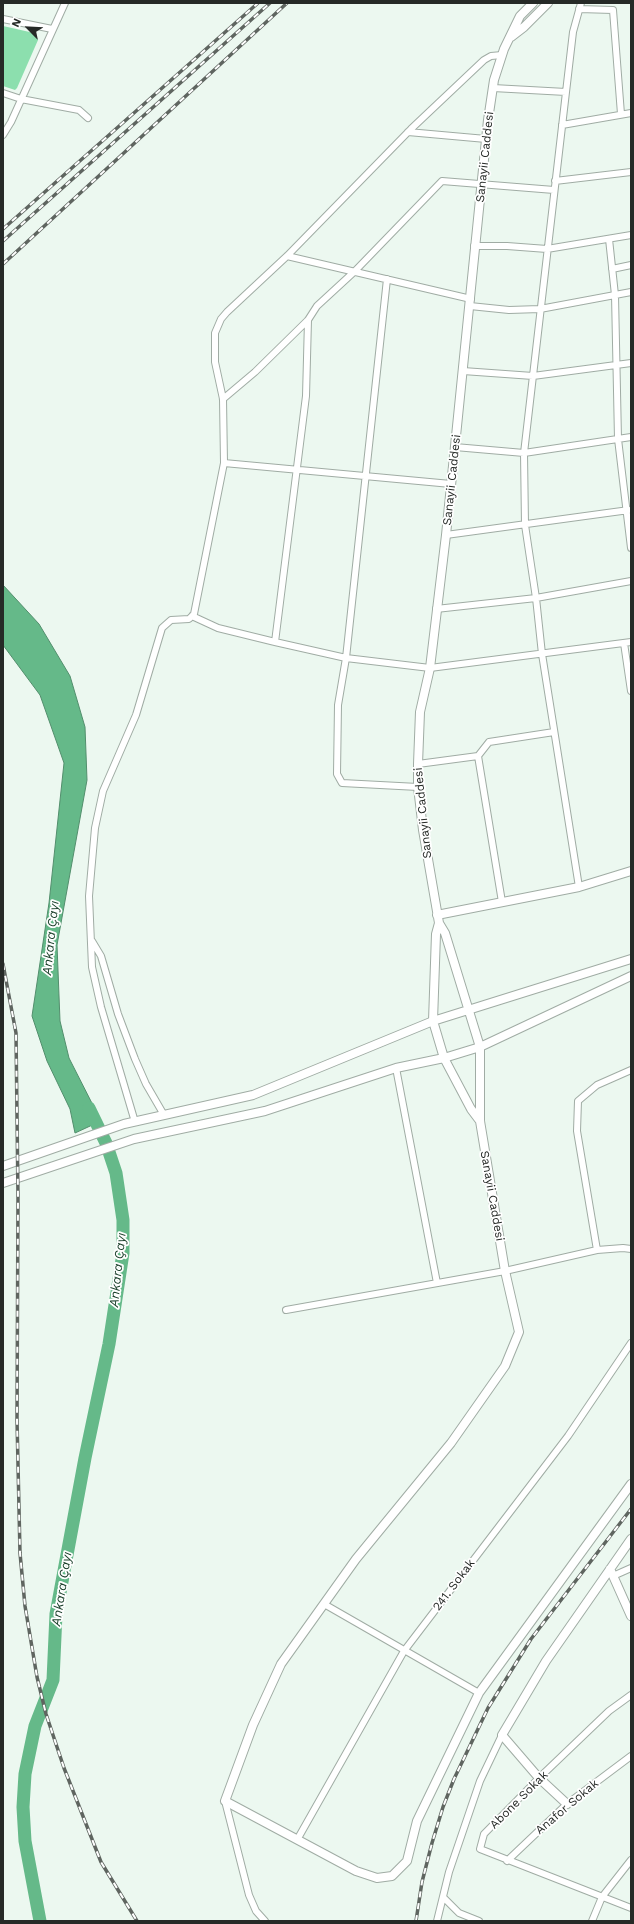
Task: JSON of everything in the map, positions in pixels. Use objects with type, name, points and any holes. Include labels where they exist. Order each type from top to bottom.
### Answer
[{"type":"street","points":[[3,135],[11,122],[65,3]]},
{"type":"street","name":"Sanayii Caddesi","points":[[480,1121],[471,1110],[444,1058],[433,1021],[436,934],[438,919],[418,787],[420,712],[430,668],[446,535],[470,302],[474,246],[493,88],[502,55],[510,37],[520,16],[533,3]]},
{"type":"street","name":"Sanayii Caddesi","points":[[510,37],[524,27],[548,3]]},
{"type":"street","points":[[579,887],[542,654],[536,598],[524,525],[524,453],[572,32],[580,6],[613,10],[621,114]]},
{"type":"street","points":[[3,18],[52,29]]},
{"type":"street","points":[[135,1122],[95,984],[92,967],[92,941],[89,924],[90,886],[95,828],[103,791],[136,715],[162,628],[171,620],[184,620],[192,616],[195,609],[224,463],[223,399],[215,362],[214,341],[217,325],[227,312],[288,256],[408,132],[484,60],[491,56],[502,55]]},
{"type":"street","points":[[493,88],[566,92]]},
{"type":"street","points":[[3,93],[21,99],[79,110],[88,118]]},
{"type":"street","points":[[562,125],[631,113]]},
{"type":"street","points":[[408,132],[486,139]]},
{"type":"street","points":[[555,181],[631,172]]},
{"type":"street","points":[[223,399],[255,372],[308,320],[317,306],[355,271],[442,181],[482,183],[554,190]]},
{"type":"street","points":[[474,246],[507,246],[547,249],[631,235]]},
{"type":"street","points":[[609,239],[615,295],[615,365],[618,439],[629,510],[631,548]]},
{"type":"street","points":[[288,256],[355,271],[470,302],[508,310],[540,309],[631,292]]},
{"type":"street","points":[[612,269],[631,265]]},
{"type":"street","points":[[387,279],[364,476],[346,658],[338,704],[337,774],[342,783],[418,787]]},
{"type":"street","points":[[275,642],[306,396],[308,320]]},
{"type":"street","points":[[463,371],[532,376],[631,363]]},
{"type":"street","points":[[455,447],[524,453],[631,437]]},
{"type":"street","points":[[224,463],[451,484]]},
{"type":"street","points":[[446,535],[629,510]]},
{"type":"street","points":[[436,609],[536,598],[631,581]]},
{"type":"street","points":[[192,616],[218,628],[346,658],[430,668],[631,642]]},
{"type":"street","points":[[624,643],[631,691]]},
{"type":"street","points":[[418,764],[478,756],[489,742],[554,732]]},
{"type":"street","points":[[478,756],[502,902]]},
{"type":"street","points":[[438,919],[502,902],[579,887],[631,871]]},
{"type":"street","name":"Sanayii Caddesi","points":[[225,1801],[253,1725],[281,1664],[356,1559],[451,1443],[505,1366],[519,1332],[505,1271],[480,1121],[480,1047],[446,932],[438,919]]},
{"type":"street","points":[[92,941],[101,956],[118,1014],[135,1059],[146,1084],[164,1115]]},
{"type":"street","points":[[611,965],[631,955]]},
{"type":"street","points":[[3,1166],[124,1124],[253,1095],[433,1021],[631,959]]},
{"type":"street","points":[[3,1183],[134,1139],[265,1111],[396,1068],[444,1058],[480,1047],[631,976]]},
{"type":"street","points":[[619,982],[631,979]]},
{"type":"street","points":[[396,1068],[437,1283]]},
{"type":"street","points":[[597,1250],[577,1131],[578,1101],[597,1084],[631,1070]]},
{"type":"street","points":[[286,1310],[505,1271],[597,1250],[623,1248],[631,1250]]},
{"type":"street","name":"241. Sokak","points":[[297,1840],[404,1651],[568,1436],[631,1343]]},
{"type":"street","points":[[225,1801],[267,1822],[297,1840],[356,1871],[377,1878],[392,1876],[407,1861],[417,1821],[479,1693],[631,1484]]},
{"type":"street","points":[[437,1921],[449,1872],[480,1781],[502,1735],[546,1661],[612,1572],[631,1539]]},
{"type":"street","points":[[612,1572],[631,1568]]},
{"type":"street","points":[[612,1572],[631,1616]]},
{"type":"street","points":[[324,1604],[479,1693]]},
{"type":"street","name":"Abone Sokak","points":[[631,1695],[609,1711],[539,1778],[484,1834],[480,1849],[507,1861],[631,1908]]},
{"type":"street","points":[[502,1735],[539,1778],[567,1804]]},
{"type":"street","name":"Anafor Sokak","points":[[507,1861],[567,1804],[631,1756]]},
{"type":"street","points":[[225,1801],[250,1895],[256,1911],[265,1921]]},
{"type":"street","points":[[592,1921],[602,1896],[631,1860]]},
{"type":"street","points":[[443,1897],[459,1913],[479,1921]]},
{"type":"shaded area","points":[[3,26],[34,33],[38,40],[15,90],[3,86]]},
{"type":"water","points":[[3,585],[39,624],[70,676],[85,727],[87,780],[57,945],[60,1021],[69,1058],[101,1121],[75,1133],[70,1109],[47,1061],[32,1016],[49,903],[64,763],[40,695],[3,645]]},
{"type":"waterway","name":"Ankara Çayı","points":[[40,1921],[25,1841],[23,1807],[25,1774],[35,1726],[53,1680],[56,1614],[85,1458],[109,1344],[123,1253],[123,1220],[116,1173],[106,1143],[89,1108]]},
{"type":"railway","points":[[3,229],[258,3]]},
{"type":"railway","points":[[3,241],[270,3]]},
{"type":"railway","points":[[3,264],[287,3]]},
{"type":"railway","points":[[3,964],[16,1033],[18,1197],[17,1420],[20,1553],[25,1606],[37,1677],[46,1714],[64,1768],[101,1862],[137,1921]]},
{"type":"railway","points":[[416,1921],[422,1882],[443,1807],[454,1779],[488,1708],[531,1639],[631,1509]]}]
